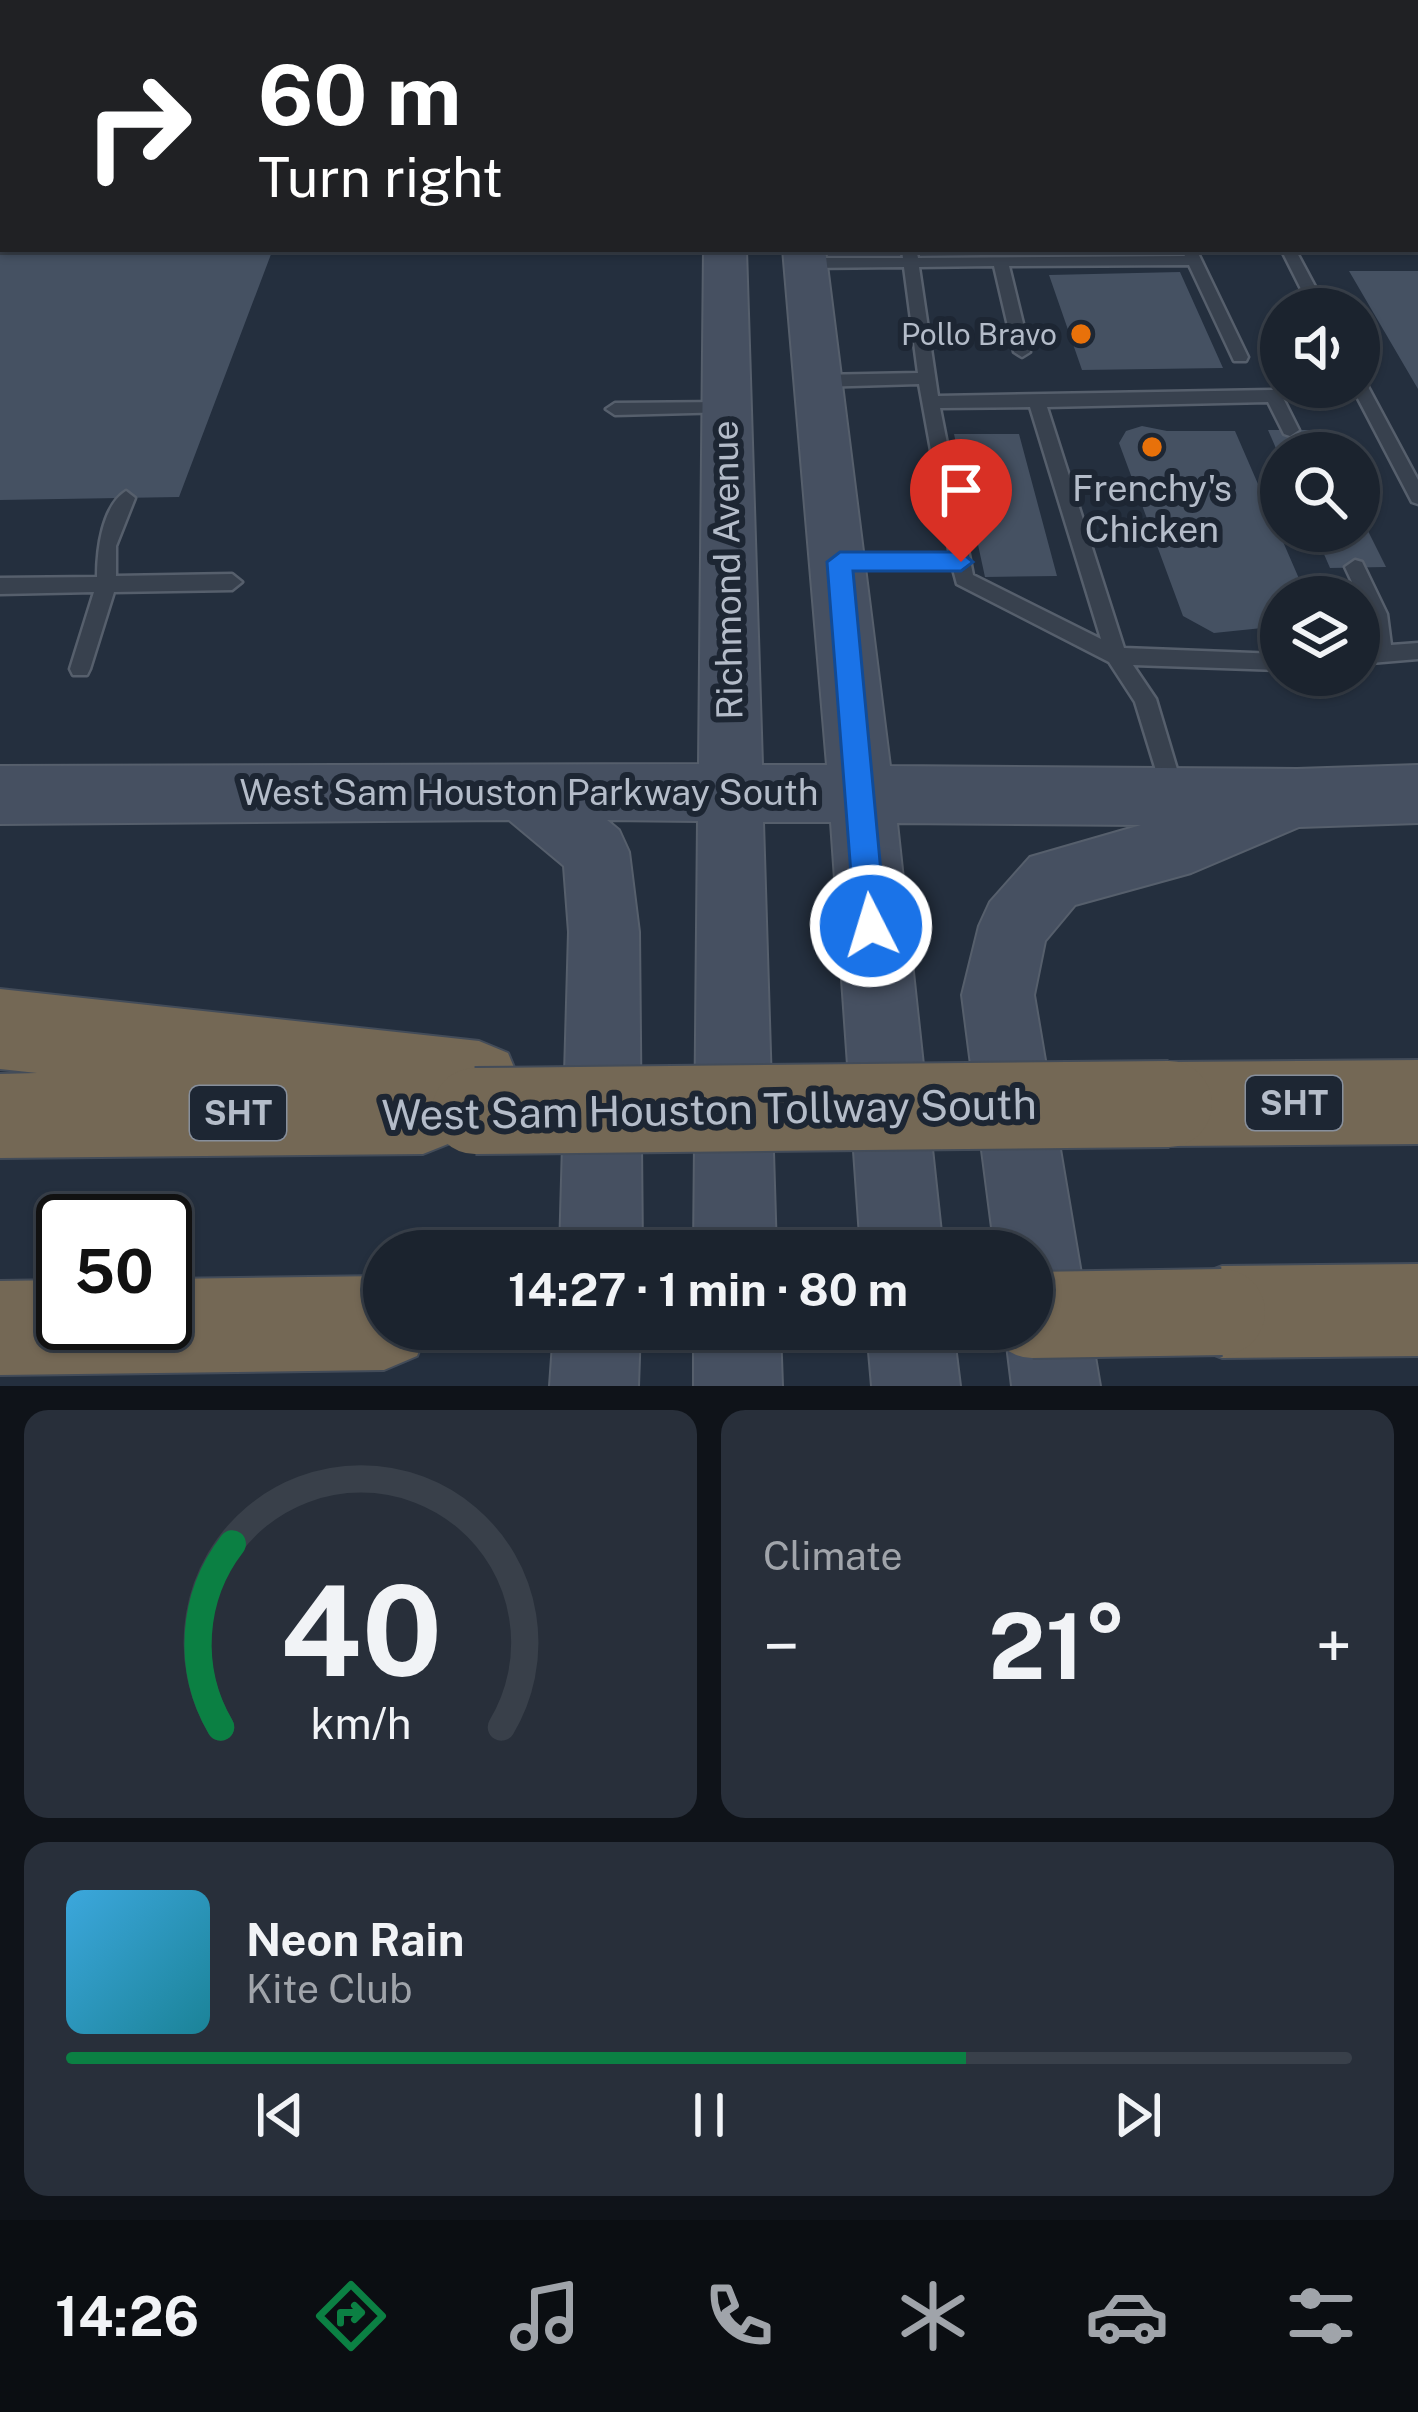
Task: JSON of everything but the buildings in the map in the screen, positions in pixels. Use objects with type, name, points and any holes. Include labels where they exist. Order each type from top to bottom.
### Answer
[{"type":"highway","points":[[0,1029],[477,1097]]},
{"type":"highway","name":"West Sam Houston Tollway South","points":[[0,1116],[477,1097],[722,1108],[1418,1102]]},
{"type":"highway","points":[[1053,1315],[1418,1310]]},
{"type":"highway","points":[[0,1328],[363,1323]]},
{"type":"main road","name":"Richmond Avenue","points":[[725,252],[735,1230]]},
{"type":"main road","points":[[804,256],[840,562],[900,1230]]},
{"type":"main road","points":[[522,791],[596,852],[604,932],[602,1230]]},
{"type":"main road","name":"West Sam Houston Parkway South","points":[[0,794],[522,791],[1298,798],[1418,794]]},
{"type":"main road","points":[[1056,1386],[998,995],[1014,926],[1054,879],[1191,844],[1298,798]]},
{"type":"main road","points":[[594,1386],[596,1350]]},
{"type":"main road","points":[[737,1350],[738,1386]]},
{"type":"main road","points":[[912,1350],[916,1386]]},
{"type":"lane","points":[[345,0],[418,0]]},
{"type":"lane","points":[[1290,252],[1308,288]]},
{"type":"lane","points":[[909,254],[930,402],[964,580],[1116,656],[1260,661]]},
{"type":"lane","points":[[804,256],[909,254],[1000,260],[1192,255],[1240,357]]},
{"type":"lane","points":[[1000,260],[1022,352]]},
{"type":"lane","points":[[818,381],[926,378]]},
{"type":"lane","points":[[930,402],[1274,396],[1290,430]]},
{"type":"lane","points":[[1036,401],[1116,656],[1145,699],[1175,797]]},
{"type":"lane","points":[[615,410],[725,408]]},
{"type":"lane","points":[[1371,408],[1418,496]]},
{"type":"lane","points":[[80,669],[106,586],[107,546],[126,498]]},
{"type":"lane","points":[[840,562],[961,562]]},
{"type":"lane","points":[[1355,568],[1377,614],[1382,652],[1418,651]]},
{"type":"lane","points":[[0,586],[232,582]]},
{"type":"place","name":"Pollo Bravo","points":[[1081,334]]},
{"type":"place","name":"Frenchy's Chicken","points":[[1152,447]]},
{"type":"route","points":[[871,926],[840,562],[961,562]]}]
